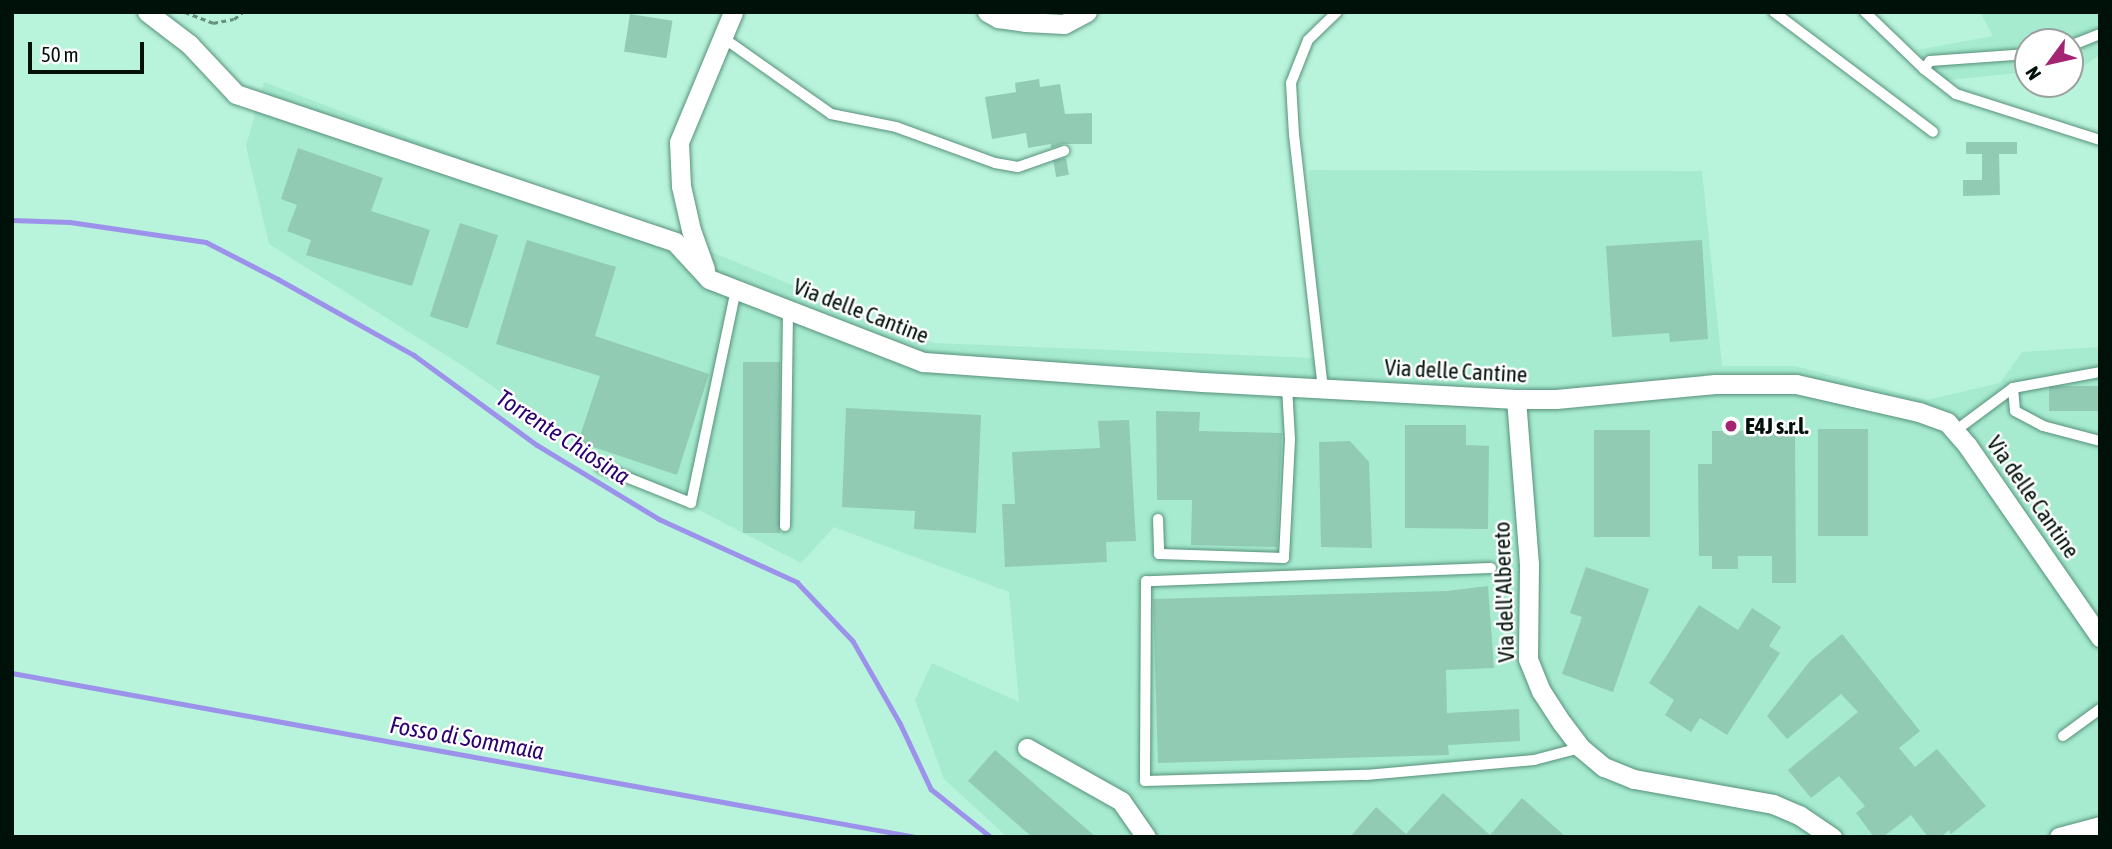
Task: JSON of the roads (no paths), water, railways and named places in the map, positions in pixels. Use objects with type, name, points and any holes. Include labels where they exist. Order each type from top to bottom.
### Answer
[{"type":"street","name":"Via delle Cantine","points":[[147,12],[189,44],[236,94],[675,242],[709,279],[923,362],[1287,387],[1516,399],[1556,399],[1716,384],[1797,384],[1919,412],[1947,422],[1955,431],[2100,637]]},
{"type":"street","points":[[709,279],[686,208],[679,142],[733,12]]},
{"type":"street","points":[[987,12],[998,18],[1064,24],[1087,12]]},
{"type":"street","name":"Via dell'Albereto","points":[[1516,399],[1529,564],[1528,659],[1541,691],[1581,748],[1604,767],[1634,779],[1773,804],[1799,815],[1832,837]]},
{"type":"street","points":[[1027,748],[1121,801],[1146,837]]},
{"type":"street","points":[[2059,837],[2100,826]]},
{"type":"lane","points":[[1323,389],[1294,135],[1291,83],[1308,40],[1337,12]]},
{"type":"lane","points":[[1774,12],[1933,132]]},
{"type":"lane","points":[[1865,12],[1924,69],[1956,94],[2074,134],[2100,140]]},
{"type":"lane","points":[[722,37],[831,114],[896,127],[995,163],[1018,167],[1064,151]]},
{"type":"lane","points":[[1924,69],[1930,61],[2014,55]]},
{"type":"lane","points":[[601,467],[691,503],[736,290]]},
{"type":"lane","points":[[785,526],[788,310]]},
{"type":"lane","points":[[1955,431],[2013,387],[2100,372]]},
{"type":"lane","points":[[1158,519],[1158,554],[1284,558],[1290,439],[1287,387]]},
{"type":"lane","points":[[2013,387],[2015,411],[2043,426],[2100,441]]},
{"type":"lane","points":[[1490,568],[1146,581],[1145,781],[1366,775],[1534,760],[1581,748]]},
{"type":"lane","points":[[2063,736],[2100,709]]},
{"type":"waterway","name":"Torrente Chiosina","points":[[12,220],[70,222],[206,242],[414,355],[537,445],[659,519],[797,582],[853,641],[900,723],[931,789],[991,837]]},
{"type":"waterway","name":"Fosso di Sommaia","points":[[12,673],[916,837]]},
{"type":"place","name":"E4J s.r.l.","points":[[1731,426]]}]
